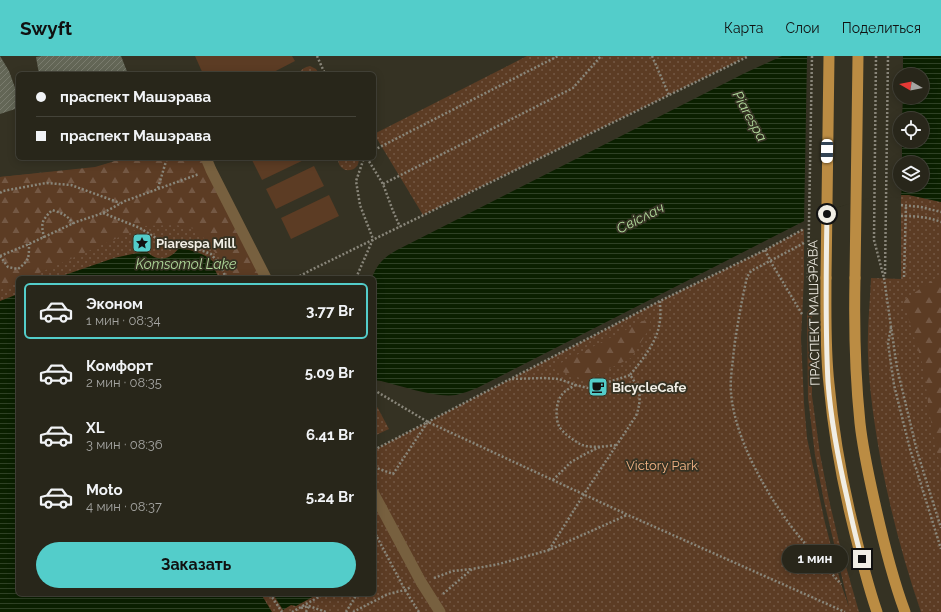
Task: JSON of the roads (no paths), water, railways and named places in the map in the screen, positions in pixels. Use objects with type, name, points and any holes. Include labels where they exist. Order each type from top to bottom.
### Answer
[{"type":"main road","name":"ПРАСПЕКТ МАШЭРАВА","points":[[828,56],[826,278],[828,382],[833,428],[840,470],[857,544],[877,612]]},
{"type":"main road","points":[[858,56],[854,330],[860,423],[867,467],[882,536],[905,612]]},
{"type":"street","points":[[207,160],[265,276]]},
{"type":"street","points":[[376,498],[421,582],[437,607]]},
{"type":"water","points":[[782,56],[941,56],[941,202],[909,195],[869,196],[816,215],[477,388],[466,392],[456,395],[438,395],[376,380],[376,276],[373,276],[376,269],[388,255],[745,73]]},
{"type":"water","name":"Komsomol Lake","points":[[179,248],[195,251],[209,258],[217,266],[214,268],[218,276],[62,276],[114,258],[146,251],[150,255],[159,258],[167,258]]},
{"type":"water","points":[[16,295],[16,596],[262,596],[272,612],[0,612],[0,301]]},
{"type":"water","points":[[274,596],[314,596],[296,606],[291,605],[283,610]]},
{"type":"place","name":"Piarespa Mill","points":[[142,243]]},
{"type":"place","name":"BicycleCafe","points":[[598,387]]},
{"type":"water label","name":"Piarespa","points":[[750,116]]},
{"type":"water label","name":"Свіслач","points":[[640,218]]},
{"type":"park label","name":"Victory Park","points":[[662,465]]}]
